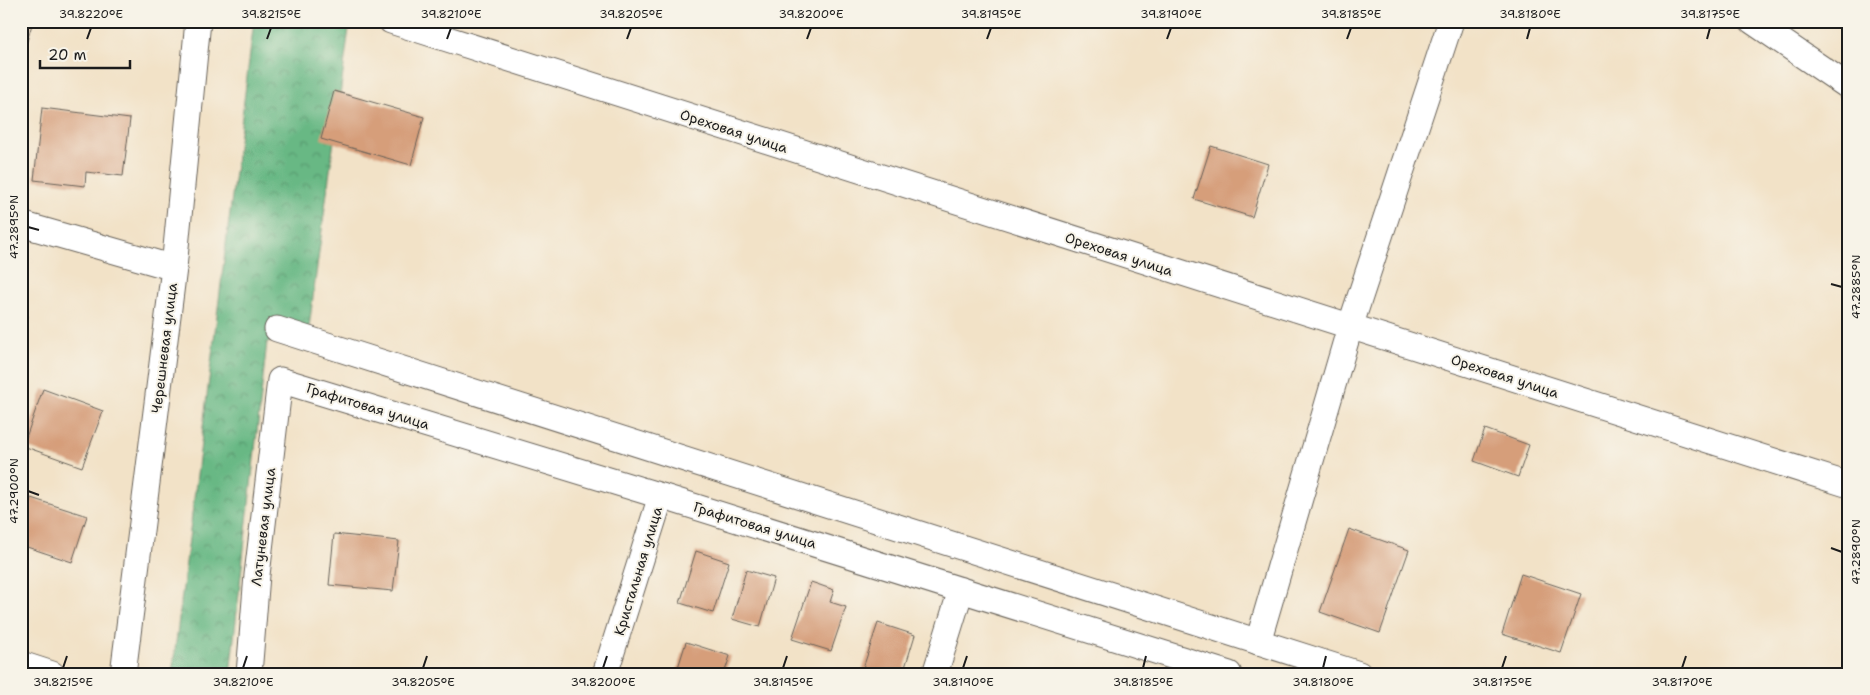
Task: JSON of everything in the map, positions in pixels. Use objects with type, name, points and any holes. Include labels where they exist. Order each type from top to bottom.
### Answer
[{"type":"street","name":"Черешневая улица","points":[[123,674],[174,268],[198,21]]},
{"type":"street","name":"Ореховая улица","points":[[391,21],[1849,485]]},
{"type":"street","points":[[1258,642],[1350,327],[1451,21]]},
{"type":"street","points":[[1752,21],[1849,87]]},
{"type":"street","points":[[21,224],[174,268]]},
{"type":"street","points":[[277,329],[1359,674]]},
{"type":"street","name":"Графитовая улица","points":[[280,380],[661,496],[1229,674]]},
{"type":"street","name":"Латуневая улица","points":[[249,674],[257,575],[280,380]]},
{"type":"street","name":"Кристальная улица","points":[[605,674],[661,496]]},
{"type":"street","points":[[935,674],[961,590]]},
{"type":"street","points":[[21,664],[52,674]]},
{"type":"green space","points":[[254,21],[350,21],[309,327],[267,342],[230,674],[172,674]]},
{"type":"building","points":[[21,21],[33,21],[22,58],[21,58]]},
{"type":"building","points":[[334,91],[424,117],[411,165],[321,139]]},
{"type":"building","points":[[42,108],[130,119],[123,176],[86,172],[85,186],[34,180]]},
{"type":"building","points":[[1211,146],[1268,164],[1252,217],[1194,199]]},
{"type":"building","points":[[21,314],[28,316],[22,338],[21,338]]},
{"type":"building","points":[[43,389],[103,411],[82,467],[23,446]]},
{"type":"building","points":[[1485,429],[1529,445],[1518,477],[1474,461]]},
{"type":"building","points":[[31,498],[87,516],[72,562],[21,545],[21,528]]},
{"type":"building","points":[[1349,529],[1409,550],[1380,633],[1320,612]]},
{"type":"building","points":[[334,534],[399,541],[393,591],[329,585]]},
{"type":"building","points":[[696,551],[729,562],[713,613],[680,603]]},
{"type":"building","points":[[746,570],[774,578],[760,627],[732,619]]},
{"type":"building","points":[[1521,574],[1581,594],[1561,653],[1502,634]]},
{"type":"building","points":[[811,582],[834,590],[830,602],[846,607],[831,651],[792,639]]},
{"type":"building","points":[[878,623],[915,635],[903,674],[861,674]]},
{"type":"building","points":[[686,642],[730,656],[724,674],[676,674]]}]
